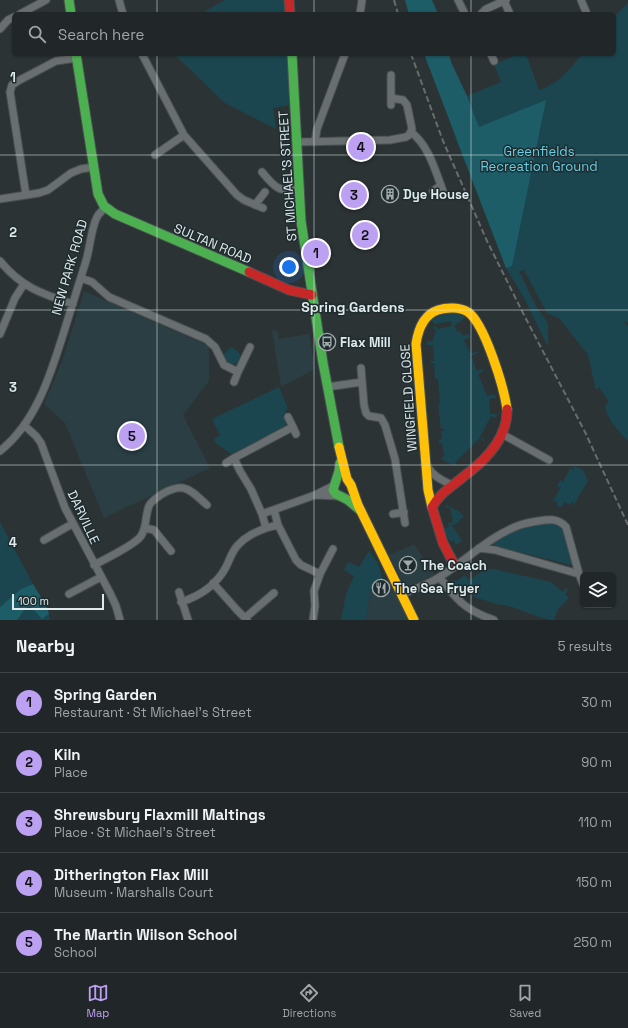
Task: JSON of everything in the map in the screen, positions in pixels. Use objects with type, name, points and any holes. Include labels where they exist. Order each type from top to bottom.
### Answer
[{"type":"street","points":[[24,12],[46,0]]},
{"type":"street","points":[[69,0],[71,12]]},
{"type":"street","points":[[119,0],[122,12]]},
{"type":"street","points":[[289,0],[290,12]]},
{"type":"street","points":[[360,12],[362,0]]},
{"type":"street","points":[[458,0],[464,12]]},
{"type":"street","points":[[483,12],[505,0],[509,12]]},
{"type":"street","points":[[581,0],[586,12]]},
{"type":"street","points":[[0,29],[8,20],[12,18]]},
{"type":"street","points":[[26,195],[10,92],[12,85],[56,61],[76,56],[99,199],[105,208]]},
{"type":"street","points":[[143,56],[184,135],[237,196],[263,208]]},
{"type":"street","name":"ST MICHAEL'S STREET","points":[[292,56],[301,220],[327,387],[340,450]]},
{"type":"street","points":[[315,142],[317,130],[343,56]]},
{"type":"street","points":[[297,142],[390,140],[406,137],[411,132],[412,125],[405,102],[403,100],[391,102],[391,75]]},
{"type":"street","points":[[411,132],[420,139],[425,147],[442,188],[433,191]]},
{"type":"street","points":[[155,155],[184,135]]},
{"type":"street","points":[[0,199],[39,193],[48,190],[71,173],[81,169],[94,167]]},
{"type":"street","points":[[262,172],[271,182],[282,190],[289,191],[300,189]]},
{"type":"street","points":[[255,205],[265,192]]},
{"type":"street","name":"NEW PARK ROAD","points":[[0,451],[25,426],[44,388],[56,357],[73,304],[96,221],[99,214],[105,208]]},
{"type":"street","name":"SULTAN ROAD","points":[[105,208],[115,214],[289,290],[312,295]]},
{"type":"street","points":[[0,261],[11,275],[24,284],[40,292],[73,304]]},
{"type":"street","points":[[81,278],[92,282],[109,297],[206,339],[215,347],[224,365],[238,372]]},
{"type":"street","points":[[0,334],[15,298],[24,284]]},
{"type":"street","name":"WINGFIELD CLOSE","points":[[432,507],[443,491],[465,477],[488,454],[502,434],[507,421],[508,409],[505,394],[481,332],[470,315],[462,309],[445,308],[436,310],[429,314],[418,328],[416,344],[428,490],[432,507],[443,543],[455,566]]},
{"type":"street","points":[[234,382],[250,347]]},
{"type":"street","points":[[361,368],[366,412],[371,417],[380,418],[385,425],[395,459],[406,523]]},
{"type":"street","points":[[327,387],[362,382]]},
{"type":"street","points":[[288,417],[296,434]]},
{"type":"street","name":"DARVILLE","points":[[25,426],[41,443],[72,524],[116,606],[120,620]]},
{"type":"street","points":[[226,462],[293,427]]},
{"type":"street","points":[[502,434],[549,460]]},
{"type":"street","points":[[340,450],[347,480],[352,485],[362,512],[414,620]]},
{"type":"street","points":[[340,450],[340,466],[334,493],[362,512]]},
{"type":"street","points":[[234,458],[251,489],[262,514],[266,528]]},
{"type":"street","name":"WINGFIELD CLOSE","points":[[426,465],[432,474],[452,485]]},
{"type":"street","points":[[262,514],[315,495],[343,478],[347,480]]},
{"type":"street","points":[[94,565],[141,537],[145,528],[149,506],[156,498],[171,489],[183,487],[192,491],[207,505]]},
{"type":"street","points":[[315,495],[348,496],[352,488]]},
{"type":"street","points":[[274,510],[278,525],[296,560],[301,565],[320,574]]},
{"type":"street","points":[[393,514],[404,512]]},
{"type":"street","points":[[402,594],[422,587],[440,578],[495,537],[521,524],[548,520],[561,522],[566,527],[579,574]]},
{"type":"street","points":[[44,540],[72,524]]},
{"type":"street","points":[[181,602],[196,596],[213,583],[222,574],[237,545],[248,536],[266,528],[278,525]]},
{"type":"street","points":[[145,528],[154,530],[171,551]]},
{"type":"street","points":[[480,548],[500,552],[579,574]]},
{"type":"street","points":[[313,620],[315,606],[314,591],[320,574],[333,549]]},
{"type":"street","points":[[69,594],[101,577]]},
{"type":"street","points":[[440,578],[459,601],[468,609],[494,620]]},
{"type":"street","points":[[213,583],[246,619],[272,598]]},
{"type":"street","points":[[179,592],[188,620]]},
{"type":"shaded area","points":[[405,0],[432,0],[437,12],[408,12]]},
{"type":"shaded area","points":[[425,56],[450,56],[479,127],[546,100],[512,266],[506,268]]},
{"type":"shaded area","points":[[84,291],[209,346],[209,381],[183,415],[210,468],[104,518],[65,423],[44,404],[63,359]]},
{"type":"shaded area","points":[[272,330],[278,331],[279,339],[309,334],[315,369],[281,387]]},
{"type":"shaded area","points":[[414,544],[435,576],[406,587],[389,555]]},
{"type":"shaded area","points":[[389,582],[409,620],[366,620],[370,591],[384,583]]},
{"type":"shaded area","points":[[33,584],[47,607],[49,614],[42,619],[30,606],[25,609],[17,620],[0,620],[0,607],[21,589]]},
{"type":"green space","points":[[225,0],[286,0],[286,12],[204,12]]},
{"type":"green space","name":"Greenfields Recreation Ground","points":[[628,3],[628,323],[622,321],[628,326],[628,441],[614,425],[606,411],[605,406],[609,402],[599,387],[596,390],[588,355],[559,318],[547,313],[524,270],[519,271],[536,306],[548,323],[548,347],[523,296],[506,268],[455,137],[479,127],[467,96],[501,82],[494,65],[514,56],[527,56],[539,90],[552,84],[563,76],[580,56],[616,56],[616,15]]},
{"type":"green space","points":[[176,56],[288,56],[291,105],[273,108],[276,129],[225,103]]},
{"type":"green space","points":[[456,313],[465,317],[454,326],[457,329],[456,331],[459,331],[464,336],[469,334],[471,337],[464,340],[470,353],[479,353],[471,356],[477,371],[483,369],[484,371],[478,374],[487,396],[494,394],[494,396],[496,395],[496,398],[489,399],[490,414],[497,414],[496,418],[491,416],[480,437],[485,440],[484,441],[480,438],[456,462],[455,466],[441,459],[444,456],[442,443],[439,443],[439,439],[442,439],[441,431],[444,431],[444,428],[441,429],[438,405],[440,404],[438,379],[435,379],[434,363],[431,363],[430,361],[434,361],[433,345],[426,345],[428,341],[432,342],[436,330],[433,328],[434,325],[438,329],[452,326],[451,321],[435,324],[431,320],[443,314]]},
{"type":"green space","points":[[231,347],[241,356],[239,362],[233,364],[225,360],[224,354]]},
{"type":"green space","points":[[279,387],[288,409],[285,411],[287,413],[283,415],[286,423],[285,426],[231,454],[216,443],[214,439],[220,435],[212,419]]},
{"type":"green space","points":[[572,465],[583,470],[588,481],[572,508],[574,504],[572,502],[569,505],[565,502],[561,507],[558,507],[557,501],[553,501],[561,487],[557,487],[560,480],[563,482],[570,468],[573,470],[574,467]]},
{"type":"green space","points":[[445,504],[460,512],[464,517],[459,520],[460,522],[452,525],[462,541],[456,545],[454,540],[450,542],[444,529],[449,527],[448,523],[453,522],[450,507],[446,508]]},
{"type":"green space","points":[[0,522],[33,584],[21,589],[0,607]]},
{"type":"green space","points":[[550,522],[558,524],[563,528],[573,564],[571,565],[496,546],[494,544],[496,541],[519,528]]},
{"type":"green space","points":[[369,551],[378,563],[384,583],[370,591],[366,620],[341,620],[346,594],[354,576],[344,570],[348,562],[359,567]]},
{"type":"green space","points":[[482,569],[494,569],[551,582],[563,592],[566,588],[568,590],[565,594],[569,598],[558,609],[554,620],[510,606],[500,605],[474,597],[474,595],[465,586],[458,591],[454,587],[453,580],[456,581],[465,575],[469,580],[483,571]]},
{"type":"green space","points":[[30,606],[42,619],[49,614],[50,620],[17,620],[25,609]]},
{"type":"railway","points":[[394,0],[397,12]]},
{"type":"railway","points":[[412,56],[443,141],[487,241],[585,432],[628,525]]},
{"type":"traffic: fast","points":[[69,0],[71,12]]},
{"type":"traffic: fast","points":[[76,56],[98,194],[104,206],[115,214],[249,272]]},
{"type":"traffic: fast","points":[[292,56],[301,221],[323,363],[339,447]]},
{"type":"traffic: fast","points":[[340,463],[333,490],[336,494],[348,500],[361,511]]},
{"type":"traffic: slow","points":[[432,507],[428,490],[416,344],[420,328],[429,315],[438,310],[453,308],[465,310],[474,319],[481,329],[493,357],[507,409]]},
{"type":"traffic: slow","points":[[339,447],[347,479],[351,485],[358,505],[414,620]]},
{"type":"traffic: jam","points":[[289,0],[290,12]]},
{"type":"traffic: jam","points":[[249,272],[289,290],[312,295]]},
{"type":"traffic: jam","points":[[455,566],[443,543],[432,507],[442,494],[479,464],[494,448],[504,430],[507,409]]},
{"type":"place","name":"Ditherington Flax Mill","points":[[361,147]]},
{"type":"place","name":"Dye House","points":[[390,194]]},
{"type":"place","name":"Shrewsbury Flaxmill Maltings","points":[[354,195]]},
{"type":"place","name":"Kiln","points":[[365,235]]},
{"type":"place","name":"Spring Garden","points":[[316,253]]},
{"type":"place","name":"Flax Mill","points":[[327,342]]},
{"type":"place","name":"The Martin Wilson School","points":[[132,436]]},
{"type":"place","name":"The Coach","points":[[408,565]]},
{"type":"place","name":"The Sea Fryer","points":[[381,588]]},
{"type":"district","name":"Spring Gardens","points":[[353,307]]}]
